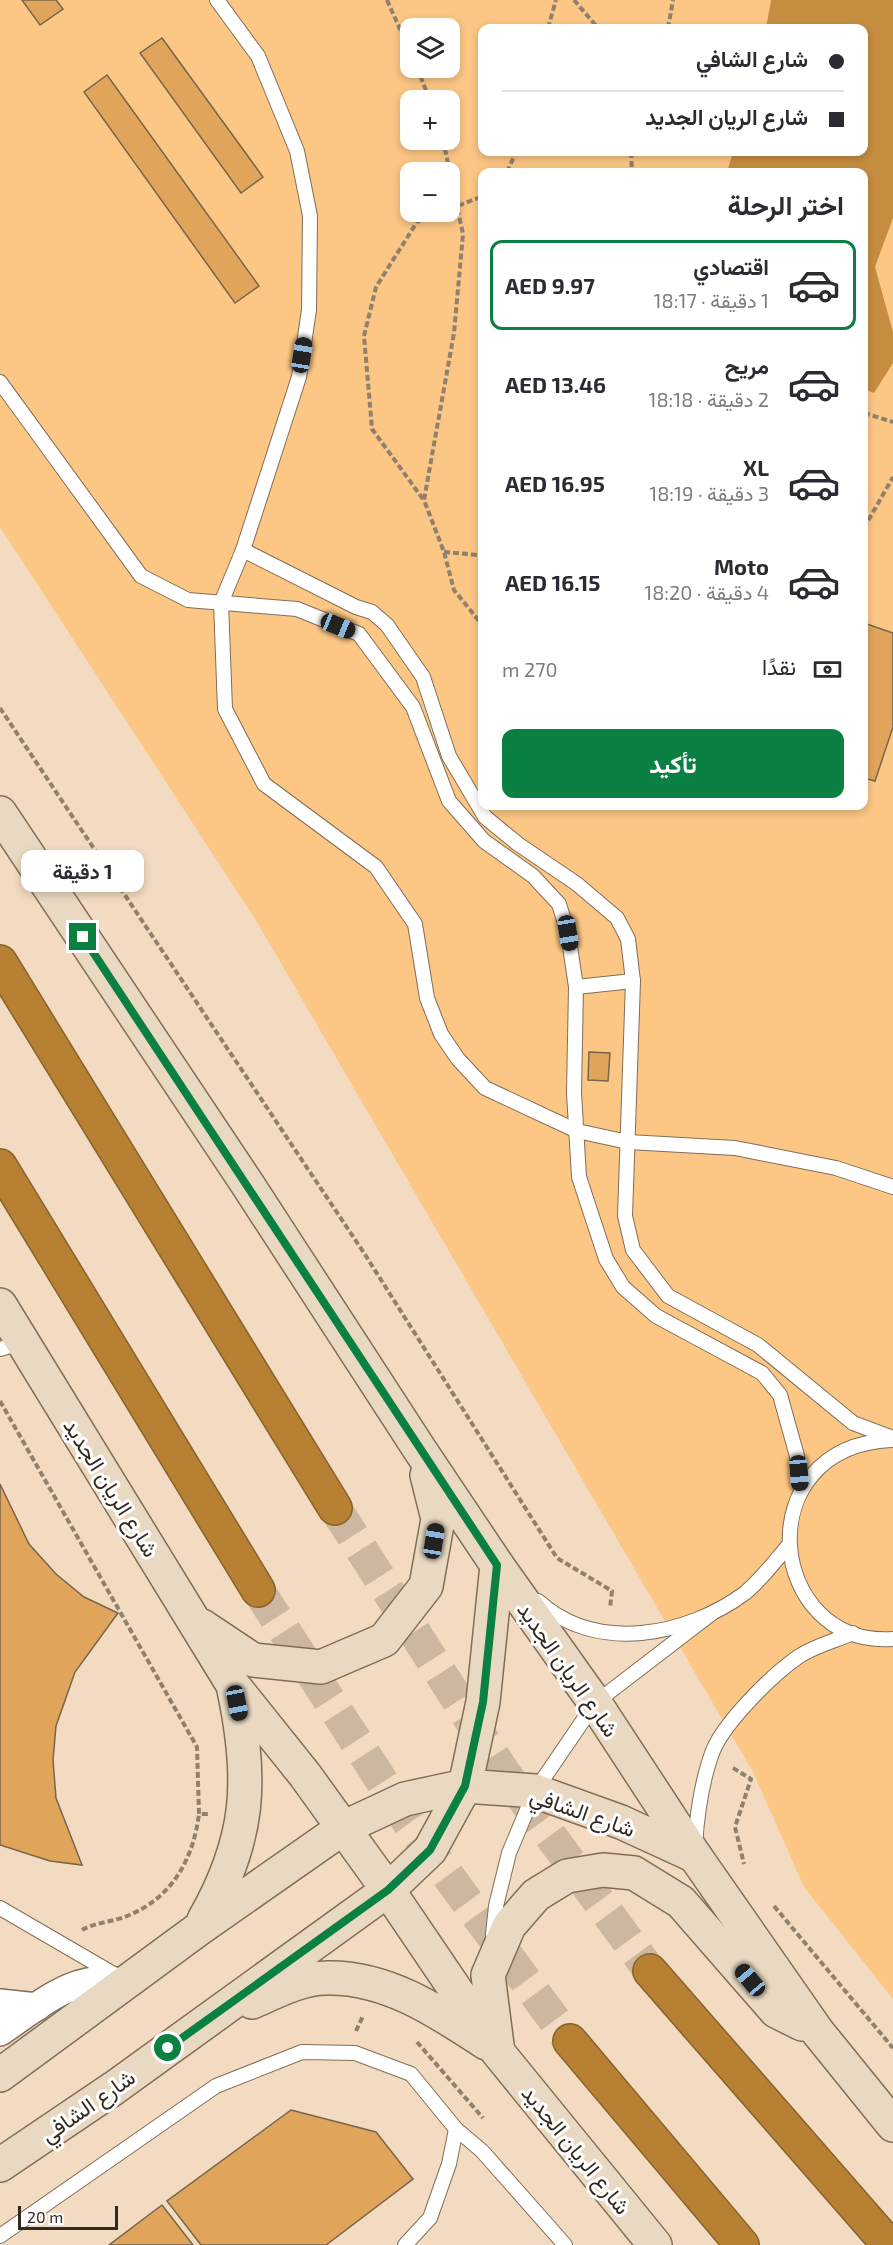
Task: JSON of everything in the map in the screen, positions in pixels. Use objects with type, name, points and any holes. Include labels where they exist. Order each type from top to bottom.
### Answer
[{"type":"highway","points":[[0,962],[335,1508]]},
{"type":"highway","points":[[0,1166],[258,1590]]},
{"type":"highway","points":[[650,1971],[889,2245]]},
{"type":"highway","points":[[570,2042],[742,2245]]},
{"type":"main road","name":"شارع الريان الجديد","points":[[0,813],[248,1185],[420,1450],[497,1565],[595,1703],[695,1856],[817,2031],[893,2125]]},
{"type":"main road","name":"شارع الريان الجديد","points":[[0,1305],[11,1345],[195,1622],[233,1685],[305,1775],[388,1890],[498,2051],[655,2245]]},
{"type":"main road","points":[[195,1622],[253,1660],[298,1665],[321,1667],[384,1640],[426,1586],[438,1519],[420,1450]]},
{"type":"main road","name":"شارع الشافي","points":[[0,2164],[114,2088],[388,1890],[430,1850],[465,1786],[483,1702],[497,1565]]},
{"type":"main road","points":[[200,1928],[224,1885],[240,1838],[244,1814],[244,1739],[233,1685]]},
{"type":"main road","name":"شارع الشافي","points":[[0,2075],[125,1982],[343,1828],[405,1799],[465,1786],[535,1791],[621,1822],[695,1856]]},
{"type":"main road","points":[[498,2051],[488,1975],[509,1926],[536,1895],[567,1876],[603,1870],[634,1873],[681,1902],[776,2011],[817,2031]]},
{"type":"main road","points":[[204,2021],[306,1981],[325,1978],[361,1981],[420,2003],[498,2051]]},
{"type":"street","points":[[0,2032],[68,1986],[83,1981],[111,1979],[125,1982]]},
{"type":"street","points":[[0,2003],[37,2007]]},
{"type":"lane","points":[[217,0],[258,56],[297,151],[310,216],[309,310],[299,377],[243,550],[221,603],[225,709],[264,784],[376,867],[415,924],[427,998],[441,1034],[458,1059],[486,1088],[577,1131],[628,1142],[735,1148],[836,1168],[893,1187]]},
{"type":"lane","points":[[0,382],[141,576],[188,600],[297,609],[359,634],[413,706],[449,801],[484,842],[532,876],[559,904],[568,933],[576,987],[574,1093],[579,1177],[606,1259],[623,1287],[656,1316],[762,1372],[780,1395],[797,1456],[801,1491]]},
{"type":"lane","points":[[243,550],[356,607],[372,612],[387,625],[423,677],[448,756],[478,805]]},
{"type":"lane","points":[[481,810],[485,817],[518,844],[577,884],[617,918],[628,939],[633,981],[625,1216],[633,1250],[668,1296],[758,1345],[853,1423],[893,1439]]},
{"type":"lane","points":[[576,987],[633,981]]},
{"type":"lane","points":[[893,1439],[868,1441],[841,1451],[818,1468],[801,1491],[790,1517],[788,1546],[794,1573],[808,1599],[828,1619],[853,1633],[881,1640],[893,1639]]},
{"type":"lane","points":[[488,1975],[496,1906],[509,1853],[535,1791],[595,1703],[711,1614],[746,1592],[788,1546]]},
{"type":"lane","points":[[497,1565],[550,1613],[619,1636],[660,1631],[711,1614]]},
{"type":"lane","points":[[695,1856],[697,1810],[711,1755],[733,1720],[768,1682],[800,1656],[853,1633]]},
{"type":"lane","points":[[0,1908],[125,1982]]},
{"type":"lane","points":[[0,2236],[216,2086],[302,2052],[345,2052],[411,2074],[456,2129],[482,2151],[565,2245]]},
{"type":"lane","points":[[405,2245],[430,2218],[449,2164],[456,2129]]},
{"type":"path","points":[[387,0],[400,29]]},
{"type":"path","points":[[549,24],[556,0]]},
{"type":"path","points":[[574,0],[595,24]]},
{"type":"path","points":[[669,24],[673,0]]},
{"type":"path","points":[[460,204],[478,198]]},
{"type":"path","points":[[424,500],[454,333],[463,234],[460,220]]},
{"type":"path","points":[[417,222],[376,287],[364,336],[372,429],[424,500],[444,552],[454,590],[478,620]]},
{"type":"path","points":[[868,414],[893,422]]},
{"type":"path","points":[[868,521],[893,477]]},
{"type":"path","points":[[444,552],[478,555]]},
{"type":"path","points":[[0,708],[363,1253],[557,1558],[612,1591],[607,1632]]},
{"type":"path","points":[[0,1401],[197,1747],[199,1814],[196,1840],[180,1876],[159,1899],[127,1916],[88,1927],[61,1943]]},
{"type":"path","points":[[711,1755],[751,1779],[735,1827],[746,1872]]},
{"type":"path","points":[[199,1814],[244,1814]]},
{"type":"path","points":[[768,1899],[893,2048]]},
{"type":"path","points":[[345,2052],[378,1986]]},
{"type":"shaded area","points":[[0,0],[893,0],[893,1999],[804,1887],[753,1772],[257,922],[0,527]]},
{"type":"shaded area","points":[[771,0],[893,0],[893,218],[875,267],[893,332],[893,363],[874,393],[868,391],[868,168],[728,168],[732,156],[868,156],[868,24],[767,24]]},
{"type":"building","points":[[22,0],[56,0],[63,9],[40,25]]},
{"type":"building","points":[[162,38],[263,177],[241,193],[140,53]]},
{"type":"building","points":[[107,75],[259,286],[235,303],[84,92]]},
{"type":"building","points":[[868,624],[893,633],[893,727],[875,781],[868,779]]},
{"type":"building","points":[[589,1052],[610,1053],[608,1081],[588,1080]]},
{"type":"building","points":[[0,1484],[29,1544],[56,1574],[84,1597],[118,1613],[75,1672],[56,1726],[53,1760],[56,1798],[82,1865],[50,1861],[0,1845]]},
{"type":"building","points":[[291,2110],[376,2132],[413,2179],[326,2245],[201,2245],[167,2201]]},
{"type":"building","points":[[162,2205],[193,2245],[109,2245]]},
{"type":"tunnel","points":[[335,1508],[503,1771],[650,1971]]},
{"type":"tunnel","points":[[258,1590],[409,1823],[570,2041]]},
{"type":"route","points":[[83,937],[497,1565],[483,1702],[465,1786],[430,1850],[388,1890],[168,2048]]}]
